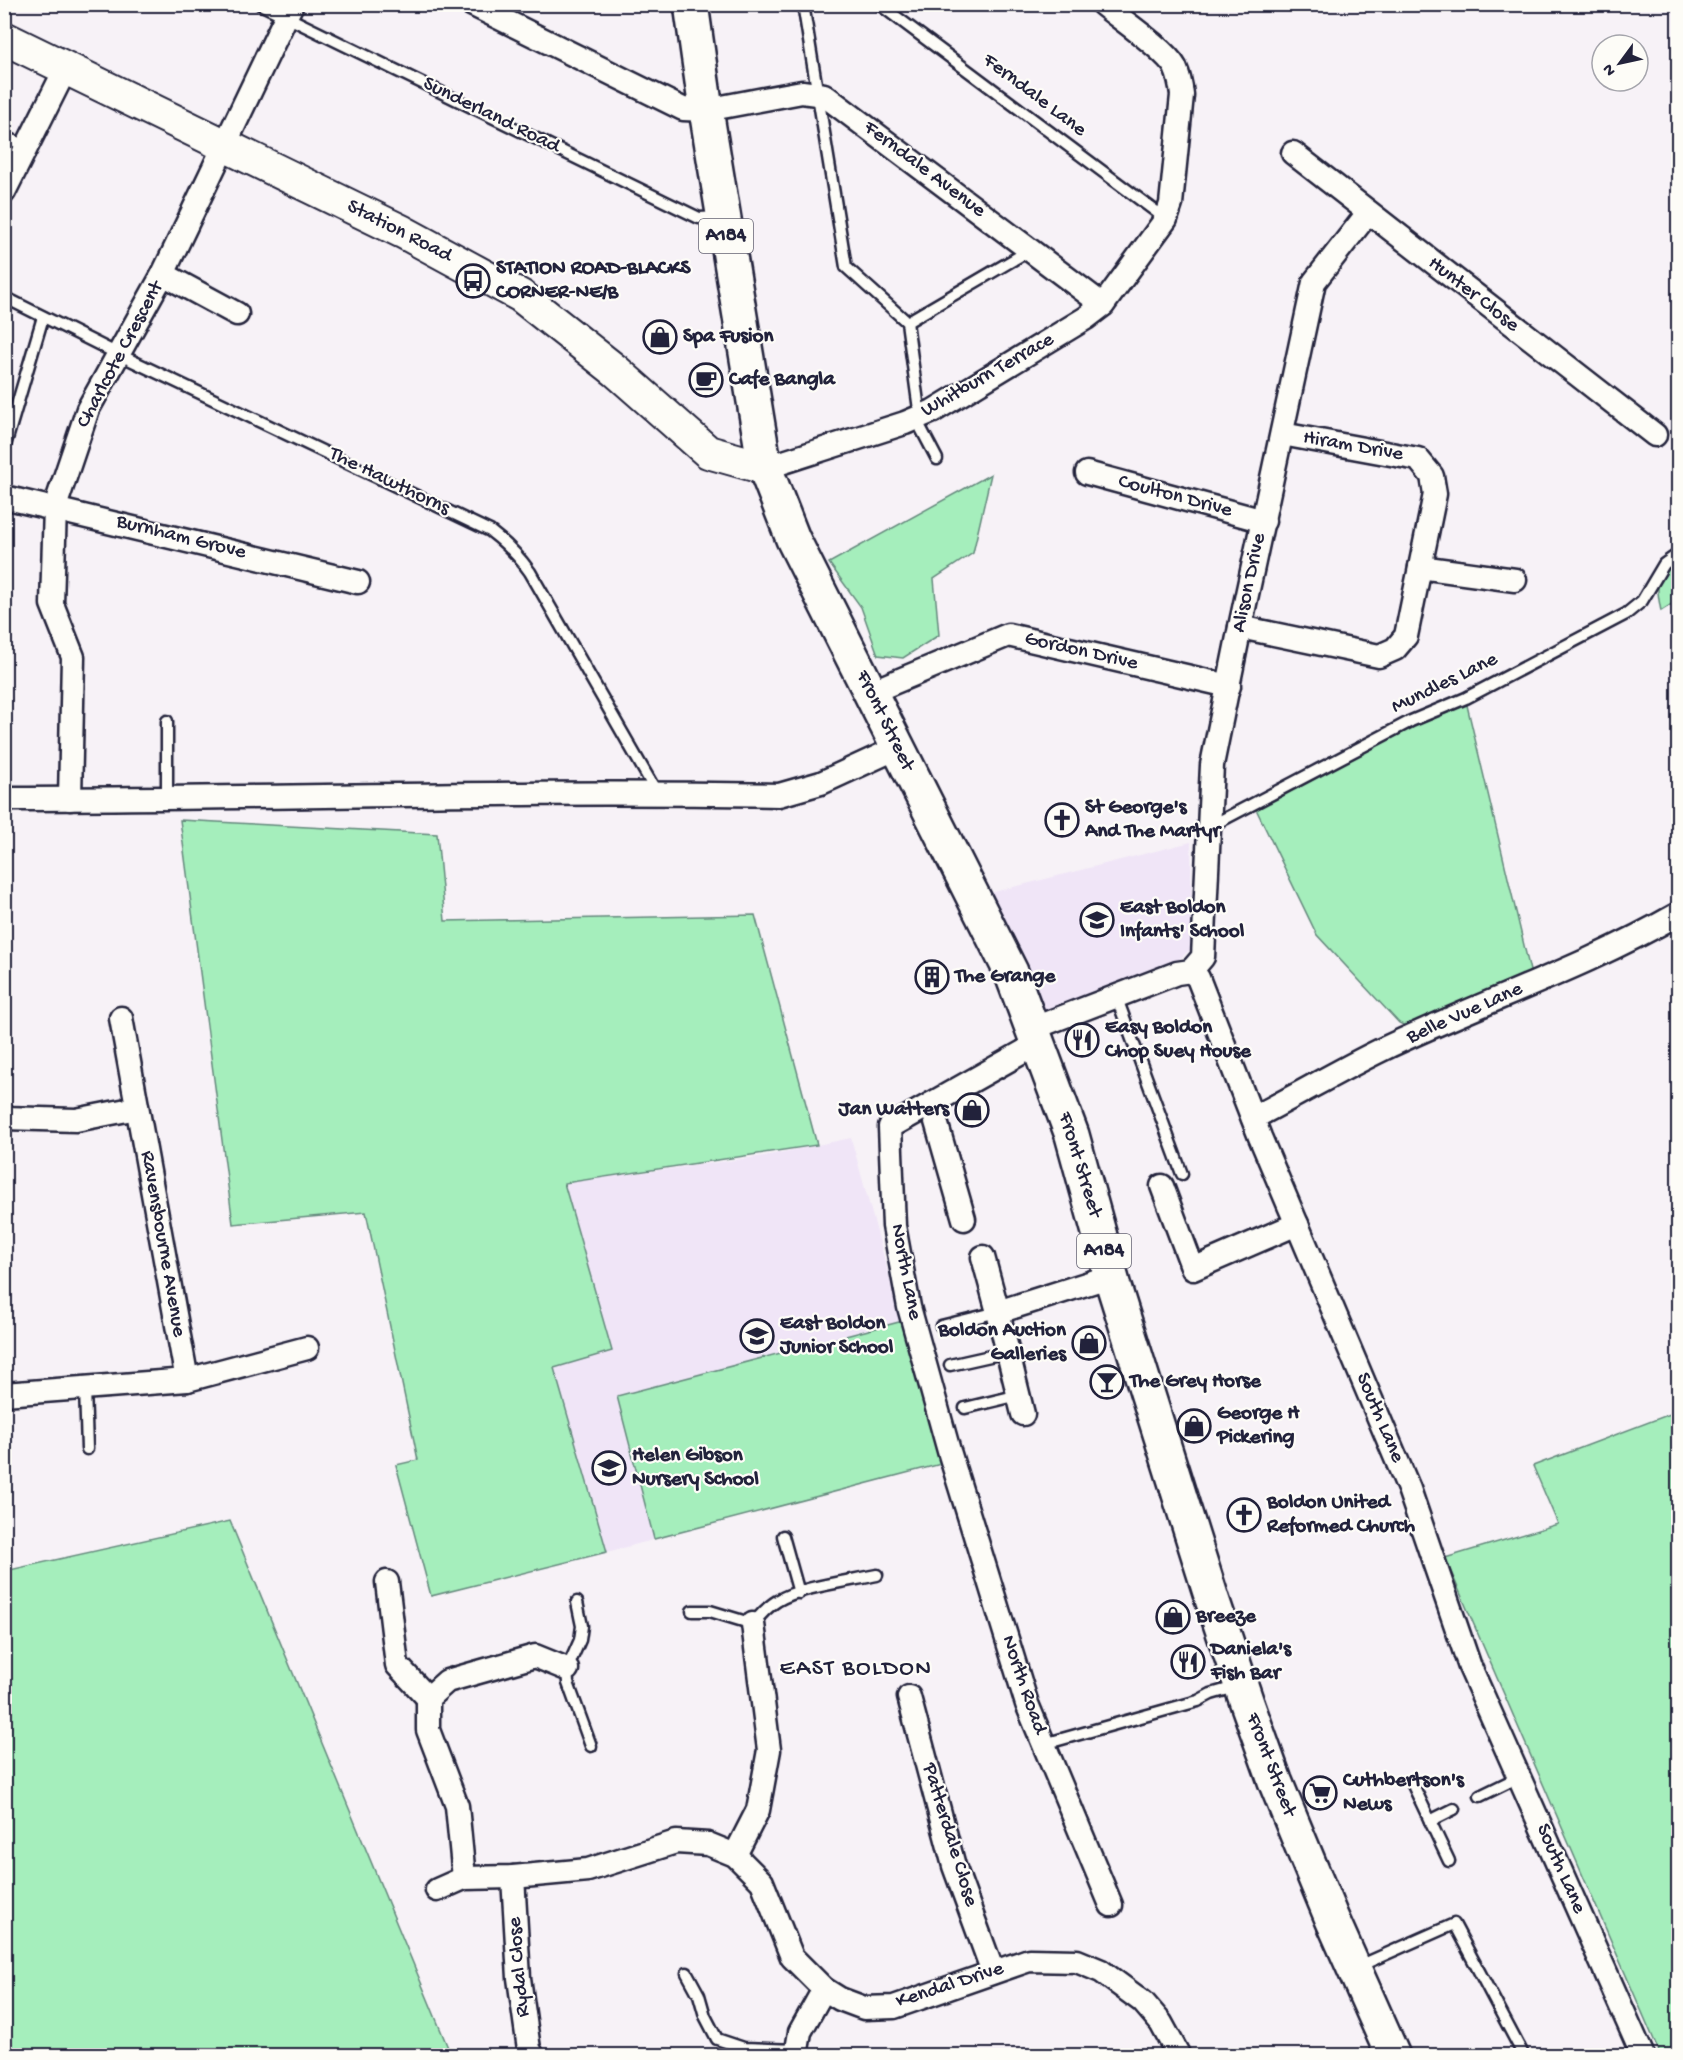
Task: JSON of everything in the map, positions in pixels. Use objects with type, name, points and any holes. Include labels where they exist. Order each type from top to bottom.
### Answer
[{"type":"main road","name":"A184","points":[[691,4],[723,217],[765,468]]},
{"type":"main road","name":"Station Road","points":[[4,38],[403,232],[521,296],[616,372],[708,452],[765,468]]},
{"type":"main road","name":"Front Street","points":[[765,468],[793,539],[1011,972],[1036,1035],[1072,1135],[1111,1276],[1241,1686],[1275,1781],[1354,1969],[1393,2055]]},
{"type":"street","points":[[1102,4],[1164,54],[1174,66],[1180,81],[1182,95],[1171,204],[1166,219]]},
{"type":"street","points":[[473,5],[683,109],[706,110],[802,92],[816,93]]},
{"type":"street","name":"Charlcote Crescent","points":[[70,799],[73,657],[52,604],[55,507],[88,409],[163,274],[289,11]]},
{"type":"street","points":[[4,192],[66,68]]},
{"type":"street","name":"Ferndale Avenue","points":[[816,93],[833,100],[1103,305]]},
{"type":"street","name":"Hunter Close","points":[[1293,153],[1654,435]]},
{"type":"street","name":"Alison Drive","points":[[1191,971],[1203,957],[1212,765],[1314,282],[1368,213]]},
{"type":"street","name":"Whitburn Terrace","points":[[765,468],[918,418],[1076,324],[1103,305],[1166,219]]},
{"type":"street","points":[[163,274],[237,314]]},
{"type":"street","name":"Hiram Drive","points":[[1240,627],[1379,656],[1395,649],[1406,636],[1436,494],[1432,476],[1418,459],[1282,434]]},
{"type":"street","name":"Coulton Drive","points":[[1087,473],[1264,521]]},
{"type":"street","name":"Burnham Grove","points":[[4,497],[55,507],[358,582]]},
{"type":"street","points":[[1420,567],[1515,580]]},
{"type":"street","name":"Gordon Drive","points":[[871,692],[1008,635],[1229,686]]},
{"type":"street","points":[[4,799],[475,794],[779,795],[821,783],[897,748]]},
{"type":"street","name":"Belle Vue Lane","points":[[1253,1118],[1381,1051],[1558,972],[1678,914]]},
{"type":"street","points":[[964,1219],[931,1104],[1036,1035],[1116,996],[1177,973],[1191,971]]},
{"type":"street","name":"South Lane","points":[[1191,971],[1198,978],[1253,1118],[1409,1489],[1470,1667],[1642,2055]]},
{"type":"street","name":"Ravensbourne Avenue","points":[[121,1018],[187,1380]]},
{"type":"street","name":"North Lane","points":[[931,1104],[890,1126],[894,1226],[909,1307],[951,1460]]},
{"type":"street","points":[[4,1118],[76,1119],[137,1108]]},
{"type":"street","points":[[1162,1186],[1193,1269],[1297,1224]]},
{"type":"street","points":[[983,1257],[1021,1405]]},
{"type":"street","points":[[998,1311],[1111,1276]]},
{"type":"street","points":[[4,1394],[187,1380],[308,1348]]},
{"type":"street","name":"North Road","points":[[951,1460],[1027,1704],[1111,1905]]},
{"type":"street","points":[[387,1582],[397,1665],[428,1698],[428,1730],[457,1806],[464,1878]]},
{"type":"street","points":[[735,1855],[758,1810],[769,1750],[753,1624]]},
{"type":"street","points":[[428,1698],[447,1681],[535,1656],[567,1669]]},
{"type":"street","name":"Patterdale Close","points":[[909,1697],[954,1866],[993,1972]]},
{"type":"street","name":"Kendal Drive","points":[[437,1890],[464,1878],[513,1877],[588,1870],[676,1842],[708,1844],[735,1855],[762,1882],[792,1957],[824,1989],[840,1999],[864,2008],[894,2007],[1029,1960],[1077,1961],[1101,1971],[1143,2002],[1161,2023],[1179,2055]]},
{"type":"street","name":"Rydal Close","points":[[513,1877],[519,1978],[529,2049],[533,2055]]},
{"type":"street","points":[[796,2053],[801,2032],[824,1989]]},
{"type":"lane","name":"Sunderland Road","points":[[260,4],[289,11],[699,218],[723,217]]},
{"type":"lane","points":[[803,4],[846,267],[907,322],[918,418],[937,459]]},
{"type":"lane","name":"Ferndale Lane","points":[[879,4],[1166,219]]},
{"type":"lane","points":[[4,136],[27,147]]},
{"type":"lane","points":[[907,322],[1030,250]]},
{"type":"lane","name":"The Hawthorns","points":[[4,297],[489,531],[506,543],[530,572],[658,794]]},
{"type":"lane","points":[[4,449],[43,317]]},
{"type":"lane","name":"Mundles Lane","points":[[1208,827],[1411,721],[1466,698],[1626,614],[1642,601],[1664,564],[1678,554]]},
{"type":"lane","points":[[167,799],[168,721]]},
{"type":"lane","points":[[1116,996],[1182,1174]]},
{"type":"lane","points":[[941,1326],[998,1311]]},
{"type":"lane","points":[[950,1365],[1008,1352]]},
{"type":"lane","points":[[85,1388],[87,1449]]},
{"type":"lane","points":[[965,1408],[1021,1405]]},
{"type":"lane","points":[[783,1536],[800,1593]]},
{"type":"lane","points":[[692,1611],[710,1611],[753,1624],[778,1600],[877,1575]]},
{"type":"lane","points":[[577,1602],[582,1626],[580,1640],[567,1669],[568,1683],[591,1746]]},
{"type":"lane","points":[[1044,1744],[1198,1701],[1211,1694],[1241,1686]]},
{"type":"lane","points":[[1480,1796],[1519,1777]]},
{"type":"lane","points":[[1413,1785],[1449,1861]]},
{"type":"lane","points":[[1430,1821],[1454,1809]]},
{"type":"lane","points":[[1354,1969],[1454,1924],[1524,2055]]},
{"type":"lane","points":[[687,1973],[699,1995],[705,2016],[717,2039],[744,2048],[796,2053]]},
{"type":"shaded area","name":"East Boldon Infants' School","points":[[1191,842],[1192,948],[1169,968],[1046,1017],[990,893]]},
{"type":"shaded area","name":"East Boldon Junior School","points":[[851,1138],[941,1464],[607,1552],[553,1368],[612,1350],[564,1183],[764,1156]]},
{"type":"green space","points":[[991,474],[973,553],[934,579],[939,635],[903,658],[878,655],[861,607],[829,563]]},
{"type":"green space","points":[[1678,557],[1678,600],[1661,611],[1658,594],[1659,580],[1665,569]]},
{"type":"green space","points":[[1466,701],[1532,979],[1412,1029],[1399,1023],[1317,935],[1256,809],[1258,803],[1410,726]]},
{"type":"green space","points":[[180,820],[437,834],[445,921],[755,915],[817,1145],[564,1183],[612,1351],[554,1368],[607,1552],[431,1596],[396,1465],[418,1460],[366,1212],[233,1224]]},
{"type":"green space","points":[[903,1321],[941,1464],[654,1539],[617,1396]]},
{"type":"green space","points":[[1678,1411],[1678,2055],[1661,2056],[1445,1558],[1558,1524],[1533,1466]]},
{"type":"green space","points":[[230,1521],[451,2055],[5,2055],[5,1571]]},
{"type":"place","name":"STATION ROAD-BLACKS CORNER-NE/B","points":[[473,281]]},
{"type":"place","name":"Spa Fusion","points":[[660,337]]},
{"type":"place","name":"Cafe Bangla","points":[[706,380]]},
{"type":"place","name":"St George's And The Martyr","points":[[1062,820]]},
{"type":"place","name":"East Boldon Infants' School","points":[[1097,920]]},
{"type":"place","name":"The Grange","points":[[932,977]]},
{"type":"place","name":"Easy Boldon Chop Suey House","points":[[1082,1040]]},
{"type":"place","name":"Jan Watters","points":[[972,1110]]},
{"type":"place","name":"East Boldon Junior School","points":[[757,1336]]},
{"type":"place","name":"Boldon Auction Galleries","points":[[1089,1343]]},
{"type":"place","name":"The Grey Horse","points":[[1107,1382]]},
{"type":"place","name":"George H Pickering","points":[[1194,1426]]},
{"type":"place","name":"Helen Gibson Nursery School","points":[[609,1468]]},
{"type":"place","name":"Boldon United Reformed Church","points":[[1244,1515]]},
{"type":"place","name":"Breeze","points":[[1173,1617]]},
{"type":"place","name":"Daniela's Fish Bar","points":[[1188,1662]]},
{"type":"place","name":"Cuthbertson's News","points":[[1320,1793]]},
{"type":"district","name":"EAST BOLDON","points":[[856,1669]]}]
